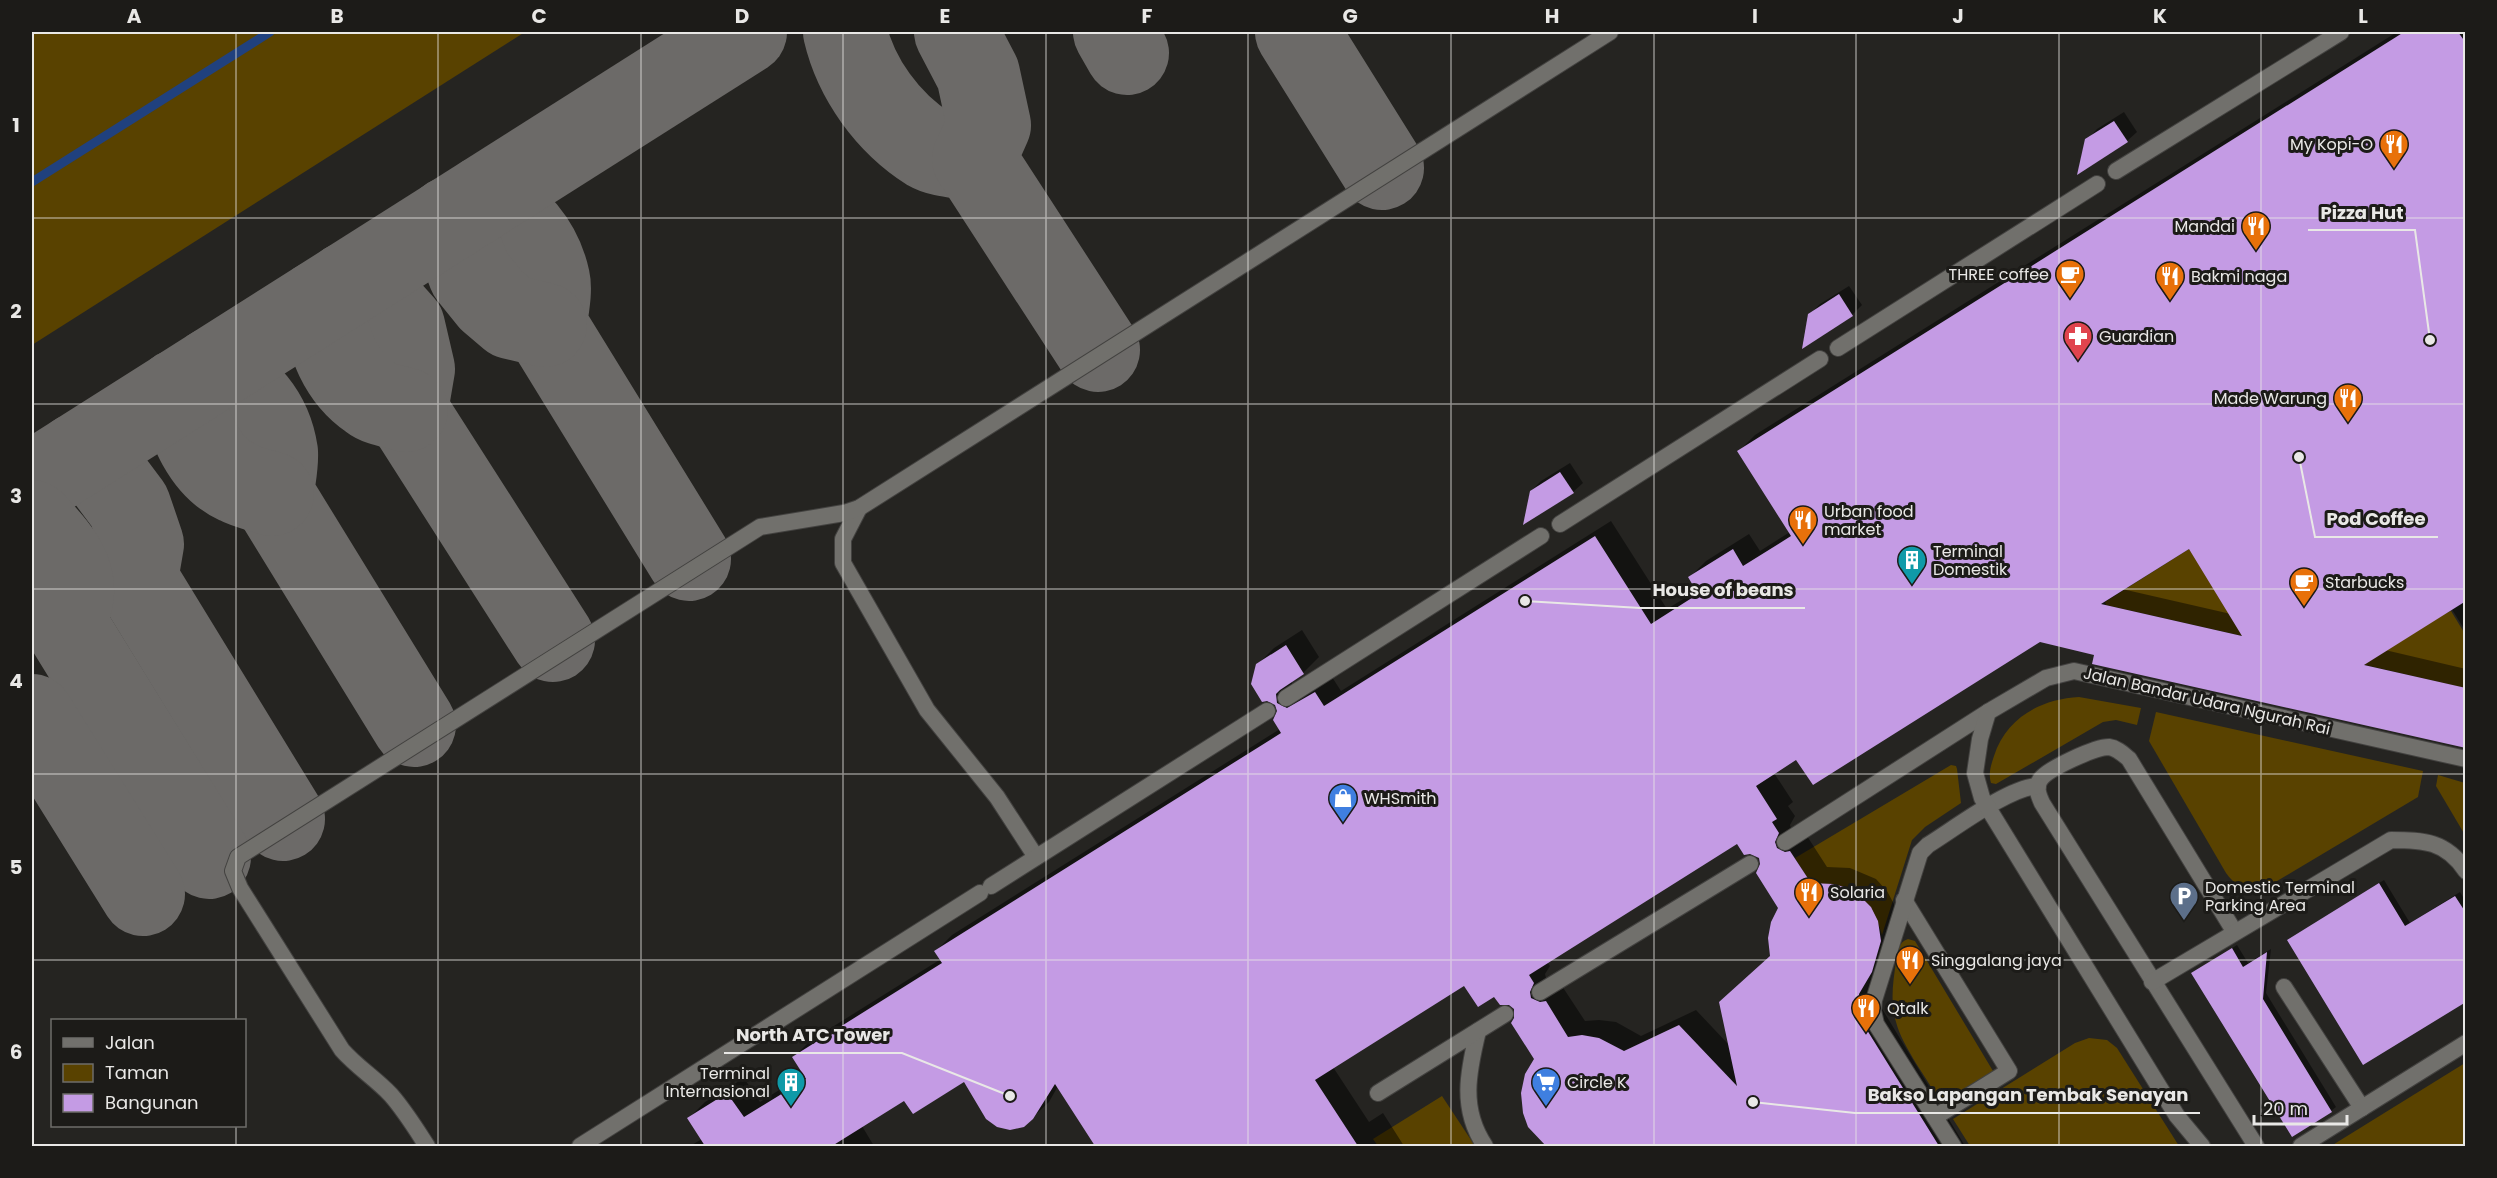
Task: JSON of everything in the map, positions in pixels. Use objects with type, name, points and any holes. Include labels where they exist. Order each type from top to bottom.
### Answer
[{"type":"street","points":[[427,1146],[393,1097],[377,1081],[359,1069],[342,1050],[240,888],[232,871],[238,857],[760,527],[844,513],[859,508],[1610,32]]},
{"type":"street","points":[[2116,171],[2341,32]]},
{"type":"street","points":[[1838,348],[2097,184]]},
{"type":"street","points":[[1560,524],[1820,359]]},
{"type":"street","points":[[859,508],[843,539],[843,562],[927,710],[997,797],[1036,857]]},
{"type":"street","points":[[1286,698],[1541,536]]},
{"type":"street","name":"Jalan Bandar Udara Ngurah Rai","points":[[1785,842],[1988,712],[2046,678],[2074,671],[2466,759]]},
{"type":"street","points":[[580,1146],[1267,711]]},
{"type":"street","points":[[1988,712],[1980,739],[1976,773],[1982,798],[2177,1116],[2202,1146]]},
{"type":"street","points":[[2234,931],[2129,759],[2118,750],[2109,747],[2096,750],[2049,771],[2041,779],[2038,786],[2042,803],[2256,1146]]},
{"type":"street","points":[[1953,1146],[1876,1024],[1873,1011],[1874,1000],[1920,853],[1928,845],[1987,808],[2027,786],[2038,786]]},
{"type":"street","points":[[2152,982],[2234,931],[2391,840],[2421,840],[2441,847],[2459,861],[2466,870]]},
{"type":"street","points":[[1540,992],[1750,864]]},
{"type":"street","points":[[1905,900],[2008,1071],[1935,1117]]},
{"type":"street","points":[[2284,987],[2362,1108]]},
{"type":"street","points":[[1378,1093],[1505,1014]]},
{"type":"street","points":[[1478,1030],[1467,1082],[1469,1110],[1478,1136],[1485,1146]]},
{"type":"street","points":[[2301,1146],[2466,1043]]},
{"type":"green space","points":[[32,32],[525,32],[32,345]]},
{"type":"green space","points":[[2189,549],[2269,642],[2106,605],[2105,602]]},
{"type":"green space","points":[[2451,611],[2465,634],[2465,688],[2344,660]]},
{"type":"green space","points":[[2079,697],[2141,708],[2137,725],[2116,720],[2103,722],[1996,784],[1991,783],[1990,773],[1994,756],[2007,731],[2016,721],[2051,702]]},
{"type":"green space","points":[[2156,712],[2423,771],[2418,797],[2272,884],[2252,889],[2246,888],[2236,883],[2226,873],[2149,741]]},
{"type":"green space","points":[[1951,765],[1956,766],[1957,769],[1961,803],[1925,827],[1912,840],[1882,935],[1872,912],[1857,895],[1837,886],[1812,885],[1795,858]]},
{"type":"green space","points":[[2438,775],[2465,783],[2465,835],[2436,786]]},
{"type":"green space","points":[[1908,939],[1915,941],[1993,1071],[1941,1103],[1904,1042],[1894,1014],[1893,992],[1896,962],[1900,945]]},
{"type":"green space","points":[[2089,1038],[2107,1040],[2117,1048],[2179,1146],[1970,1146],[1953,1119],[2075,1043]]},
{"type":"green space","points":[[2465,1063],[2465,1146],[2331,1146]]},
{"type":"green space","points":[[1442,1096],[1475,1146],[1378,1146],[1373,1139]]},
{"type":"building","name":"Terminal Domestik","points":[[2404,32],[2458,32],[2466,43],[2466,601],[2364,665],[2466,688],[2466,748],[2092,664],[2094,655],[2040,642],[1813,785],[1796,760],[1756,786],[1777,819],[1772,822],[1779,833],[1775,842],[1777,848],[1785,852],[1790,851],[1811,883],[1833,884],[1848,888],[1871,907],[1878,921],[1881,941],[1872,972],[1859,994],[1859,1008],[1867,1030],[1939,1146],[1546,1146],[1528,1127],[1523,1113],[1521,1093],[1525,1074],[1534,1059],[1511,1023],[1514,1018],[1514,1009],[1509,1005],[1500,1005],[1494,997],[1478,1007],[1464,986],[1315,1080],[1358,1146],[1095,1146],[1055,1084],[1033,1119],[1024,1127],[1010,1130],[997,1127],[986,1119],[964,1082],[913,1114],[904,1101],[832,1146],[705,1146],[687,1118],[727,1093],[744,1117],[806,1079],[792,1057],[942,963],[934,951],[1281,733],[1273,720],[1277,711],[1275,705],[1267,701],[1262,702],[1251,684],[1256,664],[1286,645],[1304,674],[1276,694],[1277,703],[1287,708],[1315,692],[1324,706],[1595,536],[1651,624],[1698,594],[1688,577],[1733,549],[1743,566],[1791,536],[1737,451]],"holes":[[[2189,549],[2242,636],[2101,604]],[[1737,844],[1744,855],[1750,854],[1759,858],[1760,864],[1756,873],[1778,908],[1771,922],[1768,938],[1770,956],[1719,1002],[1737,1086],[1679,1025],[1624,1051],[1599,1038],[1582,1035],[1568,1037],[1546,1001],[1540,1002],[1531,998],[1530,992],[1534,983],[1529,975]]]},
{"type":"building","points":[[2114,121],[2128,142],[2077,175],[2085,139]]},
{"type":"building","points":[[1839,294],[1853,316],[1802,349],[1808,314]]},
{"type":"building","points":[[1560,472],[1574,493],[1523,525],[1530,491]]},
{"type":"building","points":[[2379,883],[2405,926],[2455,896],[2466,913],[2466,1002],[2363,1065],[2287,940]]},
{"type":"building","points":[[2232,948],[2243,967],[2267,952],[2263,999],[2332,1112],[2292,1137],[2191,973]]},
{"type":"waterway","points":[[32,182],[270,32]]},
{"type":"taxiway","points":[[32,484],[745,32]]},
{"type":"taxiway","points":[[845,32],[850,49],[866,83],[887,113],[900,126],[929,149],[974,159]]},
{"type":"taxiway","points":[[956,32],[978,74],[989,125],[974,159],[1098,350]]},
{"type":"taxiway","points":[[1115,32],[1127,53]]},
{"type":"taxiway","points":[[1297,32],[1382,168]]},
{"type":"taxiway","points":[[485,197],[525,231],[539,253],[549,284],[545,325],[689,559]]},
{"type":"taxiway","points":[[449,219],[470,274],[491,300],[511,317],[545,325]]},
{"type":"taxiway","points":[[347,284],[376,296],[403,326],[413,369],[406,410],[553,640]]},
{"type":"taxiway","points":[[319,302],[331,343],[350,378],[359,389],[375,400],[406,410]]},
{"type":"taxiway","points":[[213,369],[236,384],[262,413],[273,438],[276,452],[272,494],[414,725]]},
{"type":"taxiway","points":[[178,391],[198,443],[215,466],[237,482],[272,494]]},
{"type":"taxiway","points":[[76,456],[105,474],[129,506],[142,544],[136,579],[283,819]]},
{"type":"taxiway","points":[[32,522],[60,554],[69,573],[72,597],[64,622],[209,857]]},
{"type":"taxiway","points":[[32,716],[143,894]]},
{"type":"place","name":"My Kopi-O","points":[[2394,170]]},
{"type":"place","name":"Mandai","points":[[2256,252]]},
{"type":"place","name":"THREE coffee","points":[[2070,300]]},
{"type":"place","name":"Bakmi naga","points":[[2170,302]]},
{"type":"place","name":"Pizza Hut","points":[[2430,340]]},
{"type":"place","name":"Guardian","points":[[2078,362]]},
{"type":"place","name":"Made Warung","points":[[2348,424]]},
{"type":"place","name":"Pod Coffee","points":[[2299,457]]},
{"type":"place","name":"Urban food market","points":[[1803,546]]},
{"type":"place","name":"Terminal Domestik","points":[[1912,586]]},
{"type":"place","name":"House of beans","points":[[1525,601]]},
{"type":"place","name":"Starbucks","points":[[2304,608]]},
{"type":"place","name":"WHSmith","points":[[1343,824]]},
{"type":"place","name":"Solaria","points":[[1809,918]]},
{"type":"place","name":"Domestic Terminal Parking Area","points":[[2184,922]]},
{"type":"place","name":"Singgalang jaya","points":[[1910,986]]},
{"type":"place","name":"Qtalk","points":[[1866,1034]]},
{"type":"place","name":"North ATC Tower","points":[[1010,1096]]},
{"type":"place","name":"Bakso Lapangan Tembak Senayan","points":[[1753,1102]]},
{"type":"place","name":"Terminal Internasional","points":[[791,1108]]},
{"type":"place","name":"Circle K","points":[[1546,1108]]}]
